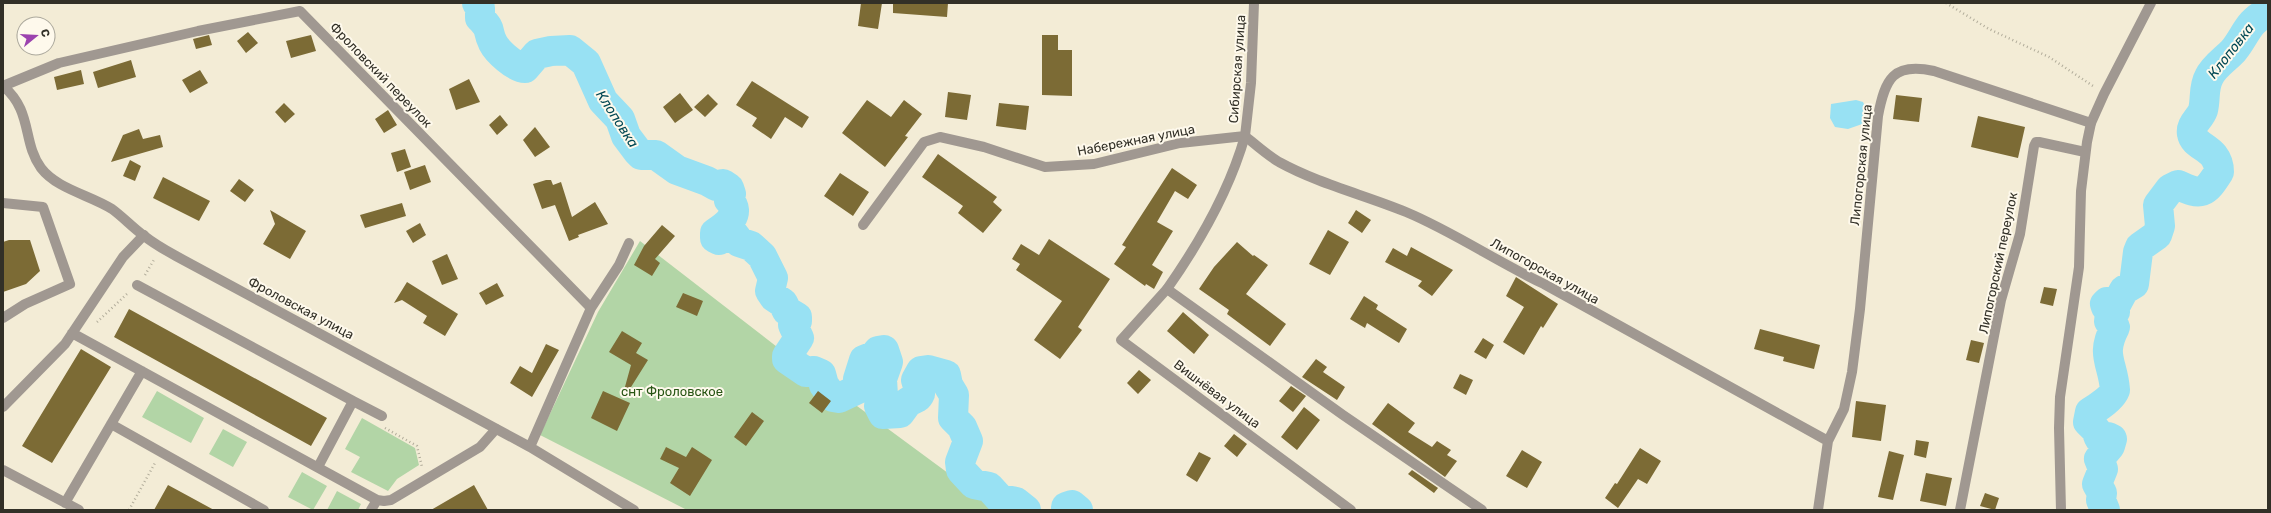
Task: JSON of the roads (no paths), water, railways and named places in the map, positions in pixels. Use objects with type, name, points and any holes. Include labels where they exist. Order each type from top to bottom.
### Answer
[{"type":"street","name":"Сибирская улица","points":[[1167,289],[1185,264],[1216,209],[1238,159],[1245,136],[1251,83],[1254,3]]},
{"type":"street","points":[[2061,510],[2059,428],[2060,397],[2078,267],[2081,191],[2085,152],[2091,123],[2104,94],[2152,3]]},
{"type":"street","name":"Фроловский переулок","points":[[3,86],[59,63],[198,31],[300,11],[590,308]]},
{"type":"street","name":"Липогорская улица","points":[[1818,510],[1828,441],[1844,409],[1852,372],[1860,309],[1878,116],[1881,97],[1890,78],[1897,72],[1913,67],[1929,70],[2091,123]]},
{"type":"street","name":"Фроловская улица","points":[[3,86],[16,99],[21,108],[36,158],[46,174],[112,209],[160,247],[530,447],[634,510]]},
{"type":"street","name":"Набережная улица","points":[[863,226],[924,142],[940,137],[984,146],[1045,167],[1094,164],[1180,143],[1245,136]]},
{"type":"street","name":"Липогорская улица","points":[[1245,136],[1278,161],[1296,170],[1406,212],[1444,229],[1505,265],[1544,284],[1828,441]]},
{"type":"street","name":"Липогорский переулок","points":[[1960,510],[2001,300],[2020,234],[2034,146],[2036,142],[2039,142],[2085,152]]},
{"type":"street","points":[[3,203],[43,207],[70,284],[25,304],[3,318]]},
{"type":"street","points":[[3,407],[65,344],[76,335],[123,257],[144,235]]},
{"type":"street","points":[[530,447],[590,308],[619,265],[629,243]]},
{"type":"street","points":[[137,285],[382,416]]},
{"type":"street","points":[[1167,289],[1343,415],[1482,510]]},
{"type":"street","name":"Вишнёвая улица","points":[[1167,289],[1121,340],[1352,510]]},
{"type":"street","points":[[76,335],[377,500],[391,500],[425,480],[480,447],[496,429]]},
{"type":"street","points":[[65,502],[142,371]]},
{"type":"street","points":[[318,467],[353,400]]},
{"type":"street","points":[[111,424],[264,510]]},
{"type":"street","points":[[3,470],[79,510]]},
{"type":"street","points":[[371,510],[377,500]]},
{"type":"water","points":[[1856,100],[1863,102],[1868,113],[1865,123],[1848,129],[1835,127],[1830,118],[1831,104]]},
{"type":"waterway","name":"Клоповка","points":[[477,3],[480,8],[480,18],[488,28],[493,43],[502,54],[516,65],[525,68],[537,54],[551,51],[570,50],[586,63],[603,101],[620,119],[626,136],[641,155],[656,155],[677,170],[707,181],[716,186],[723,184],[729,188],[731,194],[729,200],[733,205],[733,214],[728,223],[715,233],[715,238],[719,240],[732,234],[737,237],[739,242],[751,246],[762,256],[773,278],[770,291],[774,297],[783,303],[787,311],[797,317],[797,321],[793,325],[799,338],[787,356],[787,359],[806,372],[814,371],[821,374],[824,385],[833,397],[839,398],[858,389],[858,379],[864,360],[874,356],[878,351],[884,350],[888,362],[882,379],[883,396],[879,406],[883,414],[900,413],[908,402],[918,397],[920,394],[916,380],[921,371],[928,370],[946,375],[948,385],[954,395],[953,418],[962,427],[968,441],[960,462],[961,470],[974,484],[989,487],[1000,499],[1016,502],[1026,510]]},
{"type":"waterway","name":"Клоповка","points":[[2105,510],[2101,500],[2102,493],[2097,484],[2103,469],[2099,459],[2110,446],[2112,439],[2108,437],[2099,438],[2096,430],[2088,422],[2090,412],[2108,399],[2115,390],[2108,352],[2108,345],[2115,327],[2109,321],[2115,312],[2106,307],[2105,304],[2107,302],[2117,303],[2124,290],[2134,284],[2138,252],[2140,247],[2157,235],[2160,226],[2158,205],[2170,189],[2178,185],[2193,191],[2202,191],[2210,185],[2219,172],[2215,157],[2194,139],[2192,127],[2202,113],[2206,85],[2211,73],[2234,50],[2252,24],[2268,12]]},
{"type":"waterway","name":"Клоповка","points":[[1066,510],[1066,507],[1072,505],[1078,510]]},
{"type":"park label","name":"снт Фроловское","points":[[672,391]]}]
